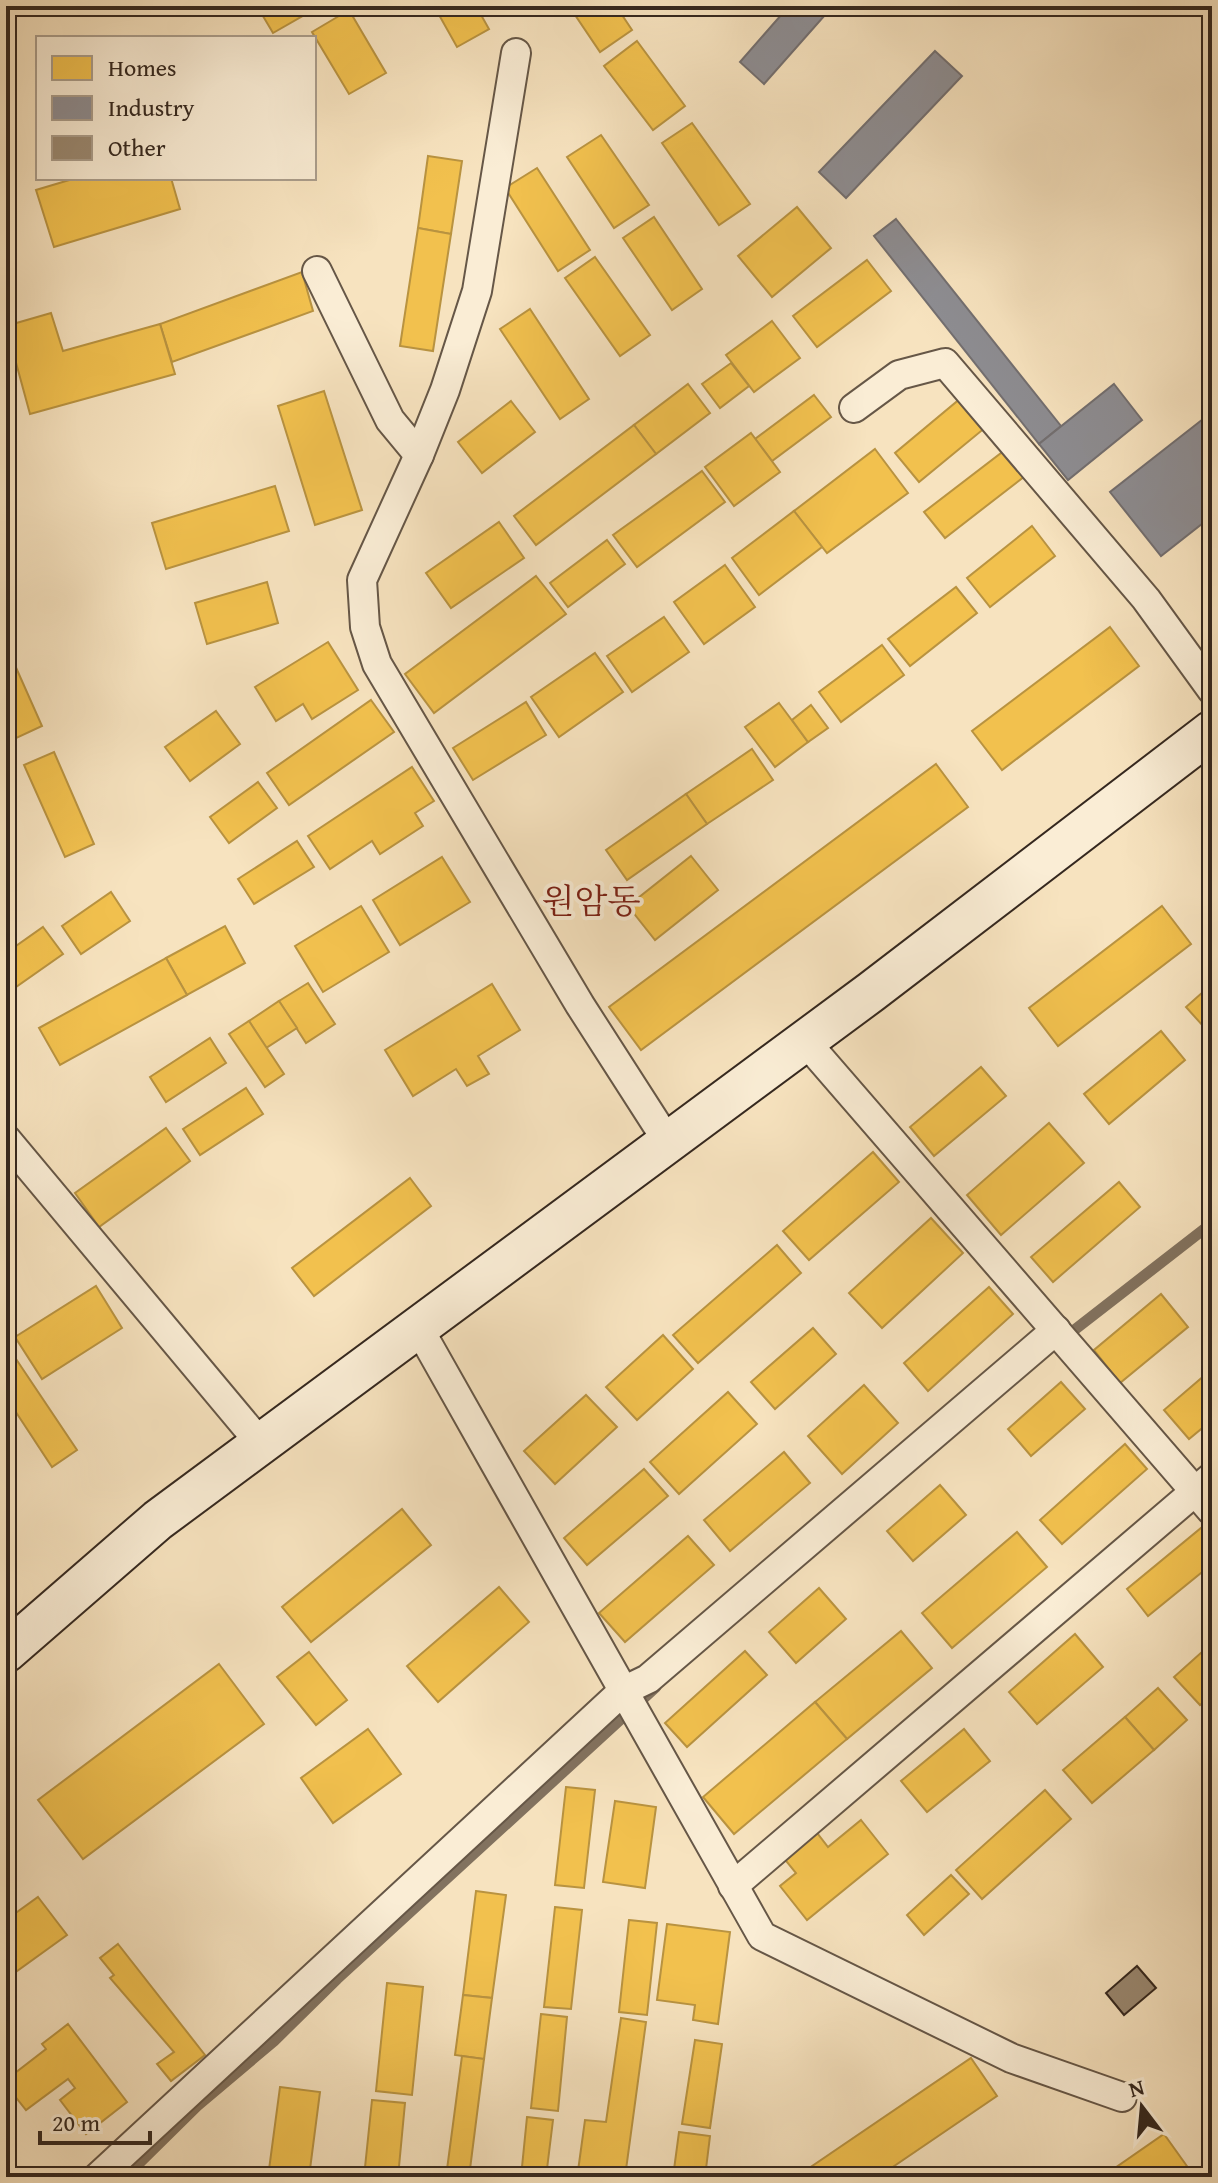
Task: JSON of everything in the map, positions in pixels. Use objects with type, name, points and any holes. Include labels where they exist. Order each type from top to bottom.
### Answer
[{"type":"main road","points":[[6,1652],[158,1520],[805,1041],[1212,731]]},
{"type":"street","points":[[516,53],[477,291],[445,390],[362,580],[365,627],[377,664],[580,1005],[668,1142]]},
{"type":"street","points":[[317,271],[390,420],[419,455]]},
{"type":"street","points":[[854,408],[899,375],[945,363],[1146,599],[1212,690]]},
{"type":"street","points":[[733,1886],[1206,1493],[1056,1330],[805,1041]]},
{"type":"street","points":[[6,1139],[261,1444]]},
{"type":"street","points":[[418,1327],[762,1936],[1011,2058],[1122,2097]]},
{"type":"street","points":[[98,2177],[623,1691],[648,1679],[1056,1330]]},
{"type":"building: Homes","points":[[257,6],[302,6],[306,14],[273,33]]},
{"type":"building: Homes","points":[[434,6],[476,6],[489,29],[457,47]]},
{"type":"building: Homes","points":[[569,6],[616,6],[632,30],[600,52]]},
{"type":"building: Homes","points":[[349,10],[386,73],[349,94],[312,32]]},
{"type":"building: Homes","points":[[637,41],[685,106],[653,130],[604,66]]},
{"type":"building: Homes","points":[[692,123],[750,204],[719,225],[662,143]]},
{"type":"building: Homes","points":[[601,135],[649,205],[614,228],[567,157]]},
{"type":"building: Homes","points":[[428,156],[462,161],[451,234],[418,228]]},
{"type":"building: Homes","points":[[537,168],[590,250],[558,271],[505,188]]},
{"type":"building: Homes","points":[[69,180],[172,180],[180,209],[54,247],[36,190]]},
{"type":"building: Homes","points":[[797,207],[831,248],[772,297],[738,256]]},
{"type":"building: Homes","points":[[654,217],[702,289],[672,310],[623,238]]},
{"type":"building: Homes","points":[[418,228],[451,234],[433,351],[400,346]]},
{"type":"building: Homes","points":[[595,257],[650,335],[620,356],[565,278]]},
{"type":"building: Homes","points":[[867,260],[891,291],[817,347],[793,316]]},
{"type":"building: Homes","points":[[302,272],[313,311],[172,362],[160,324]]},
{"type":"building: Homes","points":[[530,309],[589,399],[560,419],[500,329]]},
{"type":"building: Homes","points":[[51,313],[63,351],[160,324],[175,374],[30,414],[6,326]]},
{"type":"building: Homes","points":[[772,321],[800,358],[754,392],[726,355]]},
{"type":"building: Homes","points":[[731,363],[749,386],[720,408],[702,384]]},
{"type":"building: Homes","points":[[688,384],[710,413],[656,454],[634,425]]},
{"type":"building: Homes","points":[[324,391],[362,510],[315,525],[278,406]]},
{"type":"building: Homes","points":[[814,395],[831,417],[772,461],[755,439]]},
{"type":"building: Homes","points":[[961,398],[986,427],[919,482],[895,453]]},
{"type":"building: Homes","points":[[511,401],[535,432],[482,473],[458,442]]},
{"type":"building: Homes","points":[[634,425],[656,454],[536,545],[514,516]]},
{"type":"building: Homes","points":[[751,433],[780,472],[734,506],[705,467]]},
{"type":"building: Homes","points":[[875,449],[908,493],[827,553],[794,511]]},
{"type":"building: Homes","points":[[1005,450],[1025,476],[945,538],[924,512]]},
{"type":"building: Homes","points":[[702,471],[725,502],[637,567],[613,535]]},
{"type":"building: Homes","points":[[275,486],[289,531],[166,569],[152,523]]},
{"type":"building: Homes","points":[[794,511],[822,547],[759,595],[732,558]]},
{"type":"building: Homes","points":[[499,522],[524,558],[451,608],[426,573]]},
{"type":"building: Homes","points":[[1032,526],[1055,556],[990,607],[967,578]]},
{"type":"building: Homes","points":[[607,540],[625,564],[568,607],[550,583]]},
{"type":"building: Homes","points":[[725,565],[755,607],[704,644],[674,602]]},
{"type":"building: Homes","points":[[536,576],[566,614],[434,713],[405,674]]},
{"type":"building: Homes","points":[[267,582],[278,623],[207,644],[195,603]]},
{"type":"building: Homes","points":[[956,587],[977,613],[910,666],[888,639]]},
{"type":"building: Homes","points":[[664,617],[689,652],[632,692],[607,656]]},
{"type":"building: Homes","points":[[1110,627],[1139,666],[1002,770],[972,731]]},
{"type":"building: Homes","points":[[328,642],[358,690],[312,719],[303,704],[276,721],[255,687]]},
{"type":"building: Homes","points":[[6,645],[42,726],[12,740],[6,726]]},
{"type":"building: Homes","points":[[882,645],[904,675],[841,722],[819,692]]},
{"type":"building: Homes","points":[[595,653],[623,692],[559,737],[531,697]]},
{"type":"building: Homes","points":[[371,700],[394,732],[289,805],[267,773]]},
{"type":"building: Homes","points":[[526,702],[546,735],[473,780],[453,748]]},
{"type":"building: Homes","points":[[779,703],[808,742],[775,767],[745,727]]},
{"type":"building: Homes","points":[[811,705],[828,728],[808,742],[792,720]]},
{"type":"building: Homes","points":[[216,711],[240,744],[190,781],[165,747]]},
{"type":"building: Homes","points":[[752,749],[773,780],[707,824],[686,794]]},
{"type":"building: Homes","points":[[54,752],[94,844],[65,857],[24,765]]},
{"type":"building: Homes","points":[[936,764],[968,807],[641,1050],[609,1007]]},
{"type":"building: Homes","points":[[412,767],[434,801],[415,813],[423,826],[380,854],[372,841],[330,869],[308,836]]},
{"type":"building: Homes","points":[[258,782],[277,808],[229,843],[210,817]]},
{"type":"building: Homes","points":[[686,794],[707,824],[627,880],[606,850]]},
{"type":"building: Homes","points":[[297,841],[314,867],[254,904],[238,879]]},
{"type":"building: Homes","points":[[691,856],[718,890],[655,940],[628,906]]},
{"type":"building: Homes","points":[[442,857],[470,902],[400,945],[373,900]]},
{"type":"building: Homes","points":[[111,892],[130,921],[81,954],[62,926]]},
{"type":"building: Homes","points":[[361,906],[389,952],[323,992],[295,946]]},
{"type":"building: Homes","points":[[1162,906],[1191,944],[1058,1046],[1029,1008]]},
{"type":"building: Homes","points":[[225,926],[245,963],[187,995],[166,958]]},
{"type":"building: Homes","points":[[43,927],[63,954],[6,994],[6,953]]},
{"type":"building: Homes","points":[[166,958],[187,995],[60,1065],[39,1028]]},
{"type":"building: Homes","points":[[308,983],[335,1024],[306,1043],[279,1001]]},
{"type":"building: Homes","points":[[492,984],[520,1030],[478,1056],[489,1074],[467,1086],[456,1069],[413,1096],[385,1050]]},
{"type":"building: Homes","points":[[1212,984],[1212,1036],[1186,1007]]},
{"type":"building: Homes","points":[[279,1001],[297,1028],[266,1048],[249,1021]]},
{"type":"building: Homes","points":[[249,1021],[284,1074],[265,1087],[229,1034]]},
{"type":"building: Homes","points":[[1161,1031],[1185,1060],[1109,1124],[1084,1094]]},
{"type":"building: Homes","points":[[210,1038],[226,1063],[166,1102],[150,1077]]},
{"type":"building: Homes","points":[[981,1067],[1006,1096],[934,1156],[910,1127]]},
{"type":"building: Homes","points":[[246,1088],[263,1114],[200,1155],[183,1129]]},
{"type":"building: Homes","points":[[1049,1123],[1084,1163],[1001,1235],[967,1195]]},
{"type":"building: Homes","points":[[166,1128],[190,1161],[99,1227],[75,1193]]},
{"type":"building: Homes","points":[[873,1152],[899,1182],[809,1260],[783,1231]]},
{"type":"building: Homes","points":[[410,1178],[431,1206],[314,1296],[292,1268]]},
{"type":"building: Homes","points":[[1119,1182],[1140,1207],[1053,1282],[1031,1257]]},
{"type":"building: Homes","points":[[931,1218],[963,1253],[882,1328],[849,1293]]},
{"type":"building: Homes","points":[[777,1245],[801,1273],[698,1363],[673,1335]]},
{"type":"building: Homes","points":[[96,1286],[122,1328],[42,1379],[15,1337]]},
{"type":"building: Homes","points":[[989,1287],[1013,1314],[928,1391],[904,1363]]},
{"type":"building: Homes","points":[[1161,1294],[1188,1327],[1120,1383],[1094,1350]]},
{"type":"building: Homes","points":[[813,1328],[836,1354],[775,1409],[751,1382]]},
{"type":"building: Homes","points":[[663,1335],[693,1369],[637,1420],[606,1387]]},
{"type":"building: Homes","points":[[10,1350],[77,1450],[52,1467],[6,1397],[6,1353]]},
{"type":"building: Homes","points":[[1212,1369],[1212,1420],[1189,1439],[1164,1410]]},
{"type":"building: Homes","points":[[1061,1382],[1085,1409],[1031,1456],[1008,1429]]},
{"type":"building: Homes","points":[[864,1385],[898,1423],[842,1474],[808,1436]]},
{"type":"building: Homes","points":[[728,1392],[757,1424],[679,1494],[650,1462]]},
{"type":"building: Homes","points":[[586,1395],[617,1427],[555,1484],[524,1451]]},
{"type":"building: Homes","points":[[1125,1444],[1147,1469],[1062,1544],[1040,1520]]},
{"type":"building: Homes","points":[[784,1452],[810,1483],[730,1551],[704,1520]]},
{"type":"building: Homes","points":[[644,1469],[668,1496],[587,1565],[564,1538]]},
{"type":"building: Homes","points":[[940,1485],[966,1515],[913,1561],[887,1531]]},
{"type":"building: Homes","points":[[402,1509],[431,1545],[311,1642],[282,1607]]},
{"type":"building: Homes","points":[[1201,1528],[1212,1541],[1212,1564],[1148,1616],[1127,1589]]},
{"type":"building: Homes","points":[[1017,1532],[1047,1567],[952,1648],[922,1613]]},
{"type":"building: Homes","points":[[688,1536],[714,1565],[625,1642],[599,1613]]},
{"type":"building: Homes","points":[[499,1587],[529,1622],[438,1702],[407,1666]]},
{"type":"building: Homes","points":[[819,1588],[846,1619],[796,1663],[769,1632]]},
{"type":"building: Homes","points":[[901,1631],[932,1668],[847,1739],[815,1702]]},
{"type":"building: Homes","points":[[1075,1634],[1103,1667],[1037,1724],[1009,1692]]},
{"type":"building: Homes","points":[[1212,1643],[1212,1695],[1200,1705],[1174,1677]]},
{"type":"building: Homes","points":[[745,1651],[767,1675],[687,1747],[665,1723]]},
{"type":"building: Homes","points":[[309,1652],[347,1700],[316,1725],[277,1677]]},
{"type":"building: Homes","points":[[219,1664],[264,1724],[83,1859],[38,1800]]},
{"type":"building: Homes","points":[[1158,1688],[1187,1720],[1154,1750],[1125,1717]]},
{"type":"building: Homes","points":[[815,1702],[847,1739],[734,1834],[703,1797]]},
{"type":"building: Homes","points":[[1125,1717],[1154,1750],[1092,1803],[1063,1770]]},
{"type":"building: Homes","points":[[368,1729],[401,1774],[333,1823],[301,1778]]},
{"type":"building: Homes","points":[[964,1729],[990,1761],[927,1812],[901,1781]]},
{"type":"building: Homes","points":[[566,1787],[595,1790],[584,1888],[555,1885]]},
{"type":"building: Homes","points":[[1045,1790],[1071,1819],[982,1899],[956,1870]]},
{"type":"building: Homes","points":[[615,1801],[656,1807],[645,1888],[603,1882]]},
{"type":"building: Homes","points":[[861,1820],[888,1854],[807,1920],[780,1886],[796,1873],[782,1856],[814,1829],[828,1847]]},
{"type":"building: Homes","points":[[951,1875],[969,1894],[924,1935],[907,1915]]},
{"type":"building: Homes","points":[[476,1891],[506,1895],[492,1998],[463,1995]]},
{"type":"building: Homes","points":[[38,1897],[67,1935],[6,1979],[6,1920]]},
{"type":"building: Homes","points":[[555,1907],[582,1910],[571,2009],[544,2007]]},
{"type":"building: Homes","points":[[629,1920],[657,1923],[647,2015],[619,2012]]},
{"type":"building: Homes","points":[[667,1924],[730,1932],[718,2024],[693,2020],[695,2005],[657,2000]]},
{"type":"building: Homes","points":[[118,1944],[205,2055],[171,2081],[157,2064],[174,2052],[110,1978],[114,1975],[100,1958]]},
{"type":"building: Homes","points":[[387,1983],[423,1987],[412,2095],[376,2091]]},
{"type":"building: Homes","points":[[463,1995],[492,1998],[484,2059],[455,2055]]},
{"type":"building: Homes","points":[[541,2014],[567,2017],[558,2111],[531,2108]]},
{"type":"building: Homes","points":[[621,2018],[646,2022],[625,2177],[603,2177],[603,2174],[578,2171],[585,2120],[606,2122]]},
{"type":"building: Homes","points":[[68,2024],[127,2102],[86,2134],[60,2100],[75,2088],[68,2079],[26,2110],[6,2085],[6,2080],[46,2049],[42,2044]]},
{"type":"building: Homes","points":[[695,2040],[722,2044],[710,2128],[682,2124]]},
{"type":"building: Homes","points":[[462,2056],[484,2059],[469,2177],[446,2177]]},
{"type":"building: Homes","points":[[971,2058],[997,2096],[878,2177],[796,2177]]},
{"type":"building: Homes","points":[[280,2087],[320,2092],[309,2177],[268,2177]]},
{"type":"building: Homes","points":[[372,2100],[405,2103],[398,2177],[364,2177]]},
{"type":"building: Homes","points":[[527,2117],[553,2120],[546,2177],[521,2177]]},
{"type":"building: Homes","points":[[679,2132],[710,2136],[705,2177],[673,2177]]},
{"type":"building: Homes","points":[[1164,2134],[1189,2169],[1178,2177],[1102,2177]]},
{"type":"building: Industry","points":[[789,6],[833,6],[764,84],[740,62]]},
{"type":"building: Industry","points":[[935,51],[962,76],[846,198],[819,172]]},
{"type":"building: Industry","points":[[896,219],[1061,426],[1039,444],[874,236]]},
{"type":"building: Industry","points":[[1114,384],[1142,420],[1068,480],[1039,444]]},
{"type":"building: Industry","points":[[1212,412],[1212,516],[1161,556],[1110,492]]},
{"type":"building: Other","points":[[1137,1966],[1156,1988],[1124,2015],[1106,1993]]},
{"type":"waterway","points":[[1064,1338],[1212,1223]]},
{"type":"waterway","points":[[125,2177],[197,2106],[274,2041],[337,1979],[656,1687]]},
{"type":"district","name":"원암동","points":[[591,901]]}]
